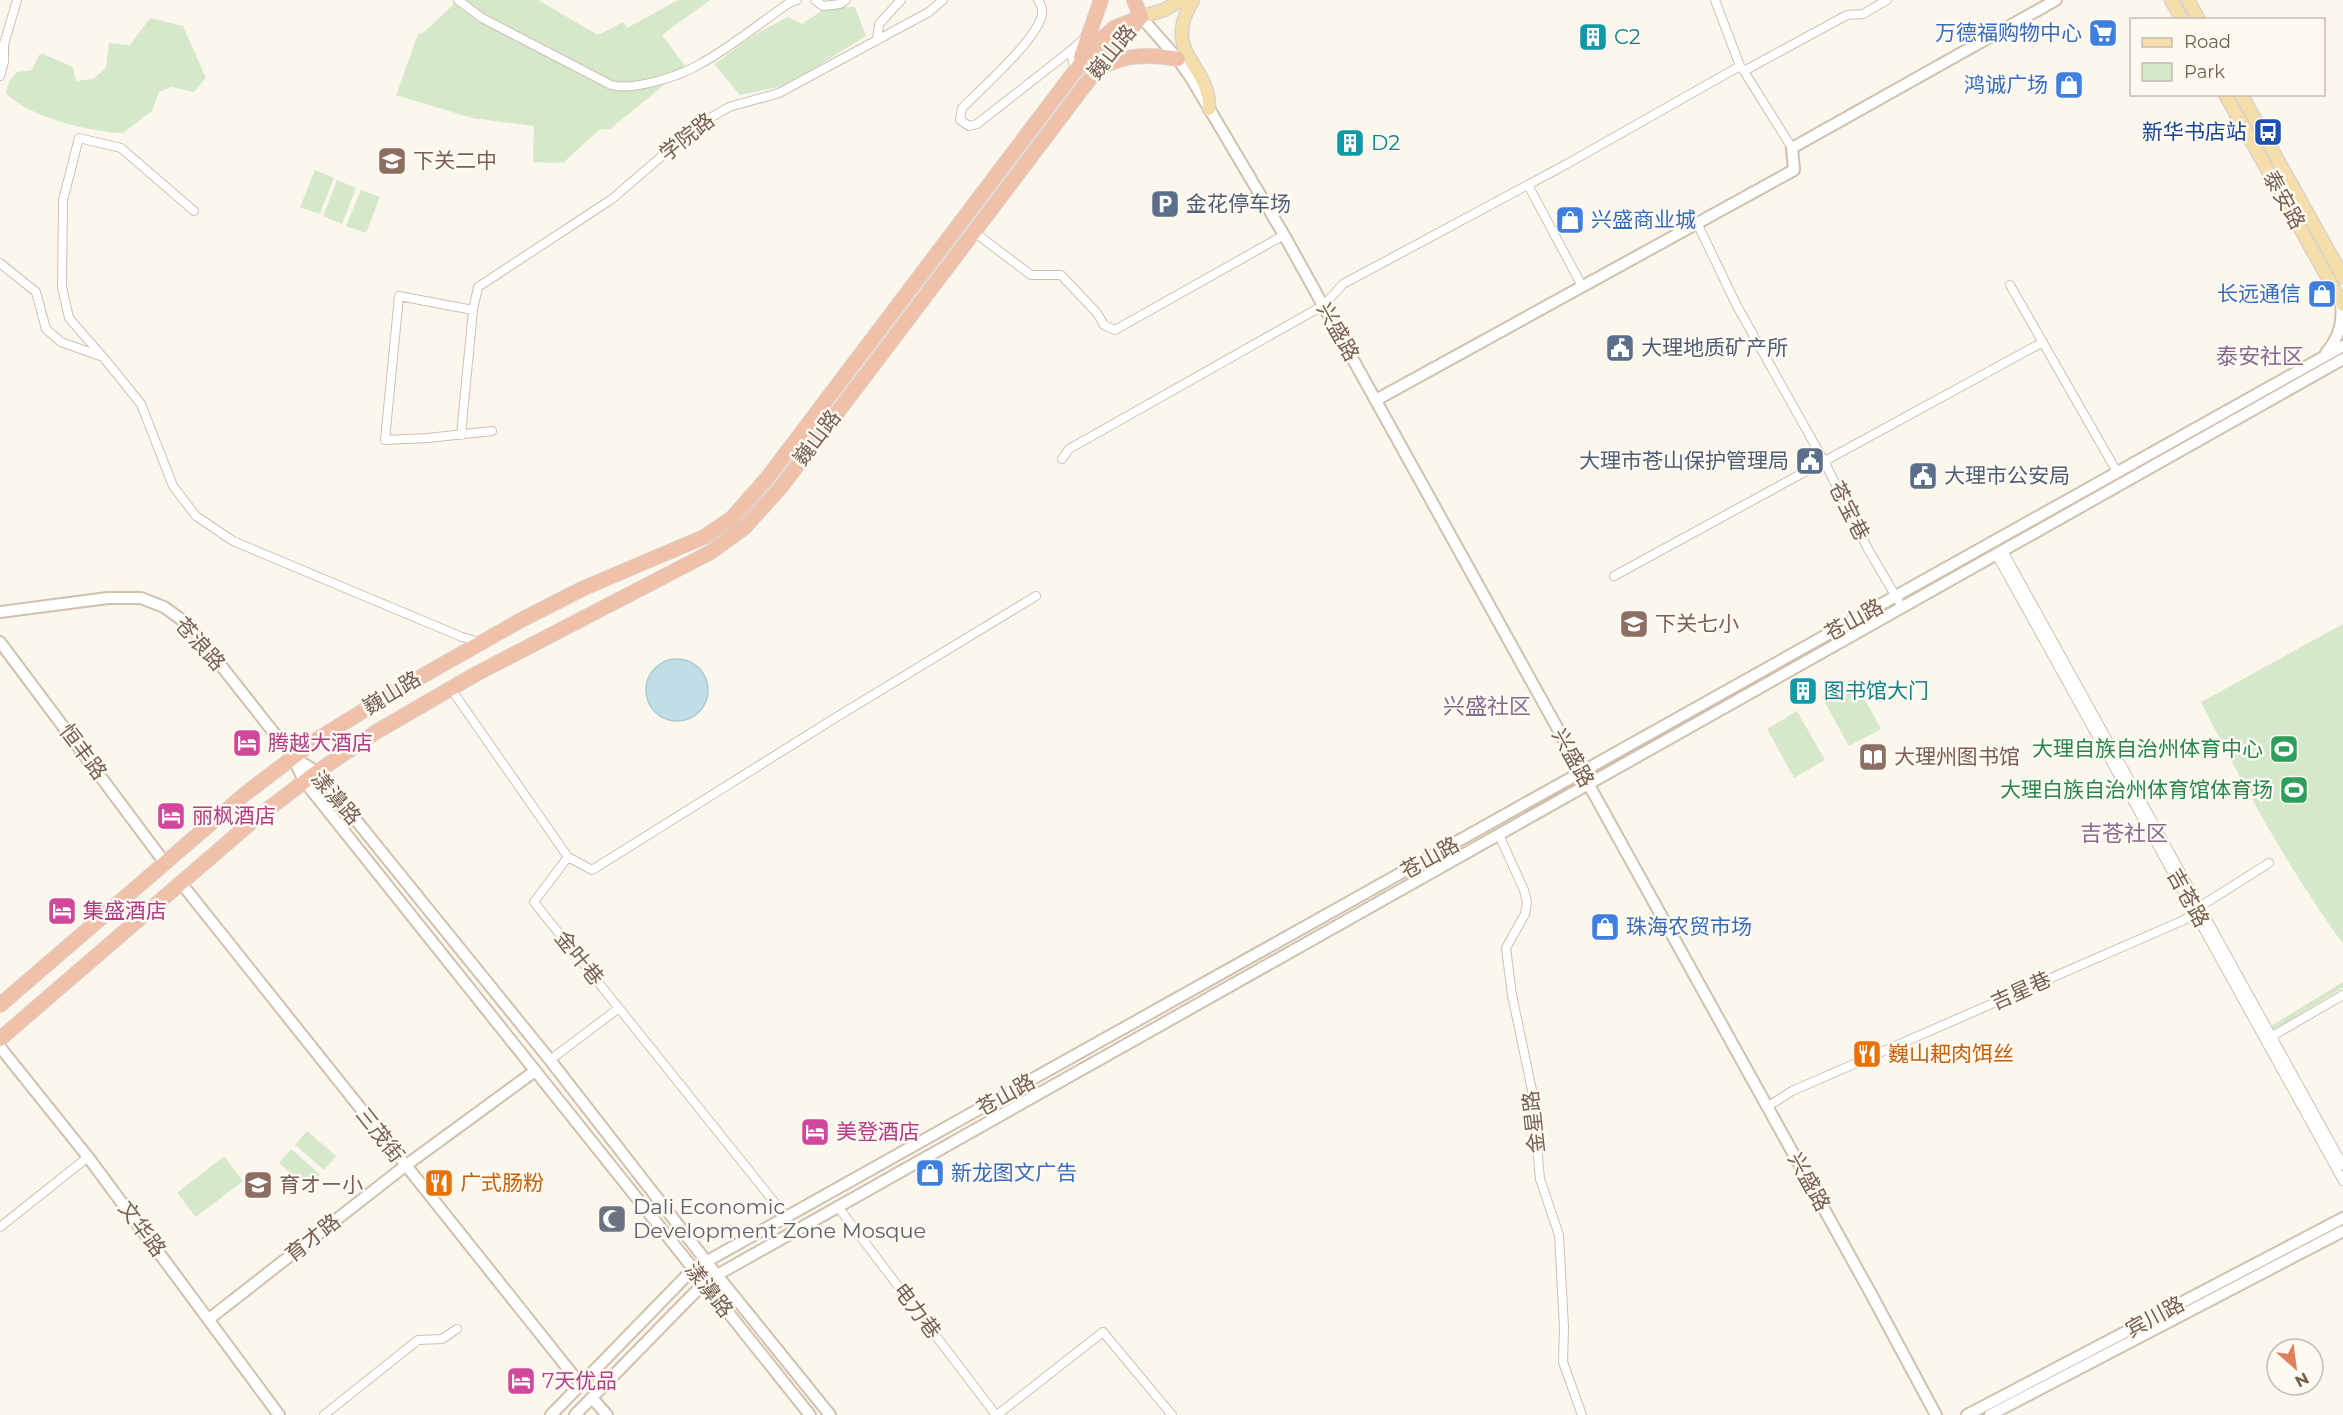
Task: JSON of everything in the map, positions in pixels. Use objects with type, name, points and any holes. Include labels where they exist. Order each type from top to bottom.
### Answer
[{"type":"highway","points":[[1075,71],[1101,0]]},
{"type":"highway","points":[[1134,0],[1141,17]]},
{"type":"highway","points":[[1141,17],[1144,0]]},
{"type":"highway","name":"巍山路","points":[[0,1039],[255,819],[316,772],[361,742],[451,689],[724,544],[752,521],[781,487],[1096,70],[1141,17]]},
{"type":"highway","name":"巍山路","points":[[0,1005],[245,794],[293,757],[363,710],[481,642],[584,588],[675,551],[715,531],[741,510],[1075,71],[1108,32],[1120,24],[1141,17]]},
{"type":"highway","points":[[1096,70],[1118,60],[1142,55],[1178,59]]},
{"type":"highway","points":[[741,510],[752,521]]},
{"type":"highway","points":[[675,551],[682,568]]},
{"type":"main road","points":[[1141,17],[1164,0]]},
{"type":"main road","points":[[1141,17],[1181,0]]},
{"type":"main road","points":[[1193,0],[1185,15],[1181,38],[1205,89],[1209,108]]},
{"type":"main road","points":[[1376,400],[1794,170],[1792,148],[2056,0]]},
{"type":"main road","points":[[2171,0],[2181,18]]},
{"type":"main road","points":[[2188,0],[2198,18]]},
{"type":"main road","name":"兴盛路","points":[[1141,17],[1178,59],[1324,305],[1936,1415]]},
{"type":"main road","name":"泰安路","points":[[2225,96],[2342,303]]},
{"type":"main road","name":"泰安路","points":[[2242,96],[2343,277]]},
{"type":"main road","points":[[2322,357],[2340,330],[2342,303]]},
{"type":"main road","name":"苍山路","points":[[551,1415],[693,1269],[2343,346]]},
{"type":"main road","name":"苍山路","points":[[575,1415],[704,1284],[717,1275],[2343,359]]},
{"type":"main road","points":[[2314,375],[2343,370]]},
{"type":"main road","name":"苍浪路","points":[[0,612],[108,598],[141,598],[164,607],[189,625],[293,757]]},
{"type":"main road","name":"恒丰路","points":[[0,642],[165,863]]},
{"type":"main road","name":"漾濞路","points":[[293,757],[316,772],[550,1060],[717,1275],[830,1415]]},
{"type":"main road","name":"漾濞路","points":[[293,757],[304,781],[810,1415]]},
{"type":"main road","name":"三茂街","points":[[181,883],[581,1384]]},
{"type":"main road","name":"文华路","points":[[0,1047],[88,1157],[279,1415]]},
{"type":"main road","name":"育才路","points":[[208,1319],[405,1166],[535,1071]]},
{"type":"main road","name":"宾川路","points":[[1967,1415],[2343,1218]]},
{"type":"main road","name":"宾川路","points":[[1990,1415],[2343,1231]]},
{"type":"main road","points":[[592,1398],[607,1415]]},
{"type":"street","points":[[0,76],[4,62],[4,44],[17,0]]},
{"type":"street","points":[[458,0],[482,18],[546,53],[611,85],[620,86],[654,81],[701,64],[789,3],[797,0]]},
{"type":"street","points":[[815,0],[823,6],[840,4],[846,0]]},
{"type":"street","points":[[877,40],[879,24],[901,0]]},
{"type":"street","name":"学院路","points":[[473,309],[478,287],[612,200],[698,125],[729,106],[779,93],[929,12],[943,0]]},
{"type":"street","points":[[1038,0],[1042,13],[1023,47],[962,108],[960,120],[969,126],[977,124],[1090,33]]},
{"type":"street","points":[[1715,0],[1741,67],[1792,148]]},
{"type":"street","points":[[1062,459],[1069,448],[1324,305],[1343,284],[1741,67],[1846,15],[1863,14],[1887,0]]},
{"type":"street","points":[[1069,52],[1075,71]]},
{"type":"street","points":[[194,211],[121,148],[80,138],[63,200],[62,287],[69,318],[141,404],[173,486],[196,516],[233,541],[462,637],[481,642]]},
{"type":"street","points":[[1528,185],[1582,286]]},
{"type":"street","name":"苍宝巷","points":[[1697,223],[1737,306],[1825,463],[1868,549],[1902,607]]},
{"type":"street","points":[[974,231],[1031,275],[1061,275],[1097,313],[1104,325],[1114,330],[1284,235]]},
{"type":"street","points":[[0,263],[36,292],[46,329],[61,342],[103,357]]},
{"type":"street","points":[[2010,285],[2117,472]]},
{"type":"street","points":[[461,435],[473,309],[399,296],[385,440],[461,435],[492,431]]},
{"type":"street","points":[[1614,576],[1825,463],[2043,342]]},
{"type":"street","name":"吉苍路","points":[[1999,552],[2343,1166]]},
{"type":"street","points":[[451,689],[568,857],[592,870],[825,724],[1036,596]]},
{"type":"street","name":"金星路","points":[[1499,835],[1524,890],[1527,903],[1525,914],[1506,948],[1512,995],[1532,1090],[1540,1179],[1559,1235],[1564,1327],[1563,1362],[1582,1415]]},
{"type":"street","name":"金叶巷","points":[[568,857],[534,902],[787,1218]]},
{"type":"street","name":"吉星巷","points":[[1767,1107],[1792,1091],[2184,920],[2269,862]]},
{"type":"street","points":[[2270,1037],[2343,995]]},
{"type":"street","points":[[550,1060],[619,1008]]},
{"type":"street","name":"吉苍路","points":[[2270,1037],[2343,1181]]},
{"type":"street","points":[[0,1227],[88,1157]]},
{"type":"street","name":"电力巷","points":[[838,1207],[996,1415]]},
{"type":"street","points":[[324,1415],[418,1340],[442,1339],[457,1329]]},
{"type":"street","points":[[996,1415],[1103,1332],[1172,1415]]},
{"type":"green space","points":[[455,0],[538,0],[598,35],[623,22],[627,28],[678,0],[710,0],[662,35],[686,67],[610,129],[599,130],[563,163],[533,162],[534,126],[472,118],[396,95],[418,34],[423,33],[452,6]]},
{"type":"green space","points":[[855,7],[866,36],[787,85],[740,95],[714,64],[754,35],[788,17],[802,24],[823,10]]},
{"type":"green space","points":[[150,18],[183,26],[206,78],[194,92],[171,87],[159,92],[152,111],[123,133],[94,130],[60,122],[28,109],[6,93],[9,81],[17,72],[32,70],[39,55],[43,54],[73,67],[76,81],[93,79],[106,68],[109,43],[130,45]]},
{"type":"green space","points":[[315,170],[334,178],[320,214],[300,207]]},
{"type":"green space","points":[[337,180],[356,188],[342,224],[323,216]]},
{"type":"green space","points":[[361,190],[380,197],[366,233],[346,226]]},
{"type":"green space","name":"大理自族自治州体育中心","points":[[2343,624],[2343,944],[2267,826],[2201,702]]},
{"type":"green space","points":[[1853,678],[1881,729],[1849,746],[1821,696]]},
{"type":"green space","points":[[1797,711],[1825,760],[1794,778],[1767,729]]},
{"type":"green space","points":[[2343,982],[2343,988],[2274,1030],[2271,1026]]},
{"type":"green space","points":[[307,1131],[336,1156],[324,1170],[295,1145]]},
{"type":"green space","points":[[291,1149],[320,1174],[308,1188],[279,1163]]},
{"type":"green space","points":[[224,1156],[243,1181],[196,1217],[177,1193]]},
{"type":"water","points":[[677,659],[689,661],[699,668],[706,678],[708,690],[706,702],[699,712],[689,719],[677,721],[665,719],[655,712],[648,702],[646,690],[648,678],[655,668],[665,661]]},
{"type":"place","name":"万德福购物中心","points":[[2103,33]]},
{"type":"place","name":"C2","points":[[1593,37]]},
{"type":"place","name":"鸿诚广场","points":[[2069,85]]},
{"type":"place","name":"新华书店站","points":[[2268,132]]},
{"type":"place","name":"D2","points":[[1350,143]]},
{"type":"place","name":"下关二中","points":[[392,161]]},
{"type":"place","name":"金花停车场","points":[[1165,204]]},
{"type":"place","name":"兴盛商业城","points":[[1570,220]]},
{"type":"place","name":"长远通信","points":[[2322,294]]},
{"type":"place","name":"大理地质矿产所","points":[[1620,348]]},
{"type":"place","name":"大理市苍山保护管理局","points":[[1810,461]]},
{"type":"place","name":"大理市公安局","points":[[1923,476]]},
{"type":"place","name":"下关七小","points":[[1634,624]]},
{"type":"place","name":"图书馆大门","points":[[1803,691]]},
{"type":"place","name":"腾越大酒店","points":[[247,743]]},
{"type":"place","name":"大理自族自治州体育中心","points":[[2284,749]]},
{"type":"place","name":"大理州图书馆","points":[[1873,757]]},
{"type":"place","name":"大理白族自治州体育馆体育场","points":[[2294,790]]},
{"type":"place","name":"丽枫酒店","points":[[171,816]]},
{"type":"place","name":"集盛酒店","points":[[62,911]]},
{"type":"place","name":"珠海农贸市场","points":[[1605,927]]},
{"type":"place","name":"巍山耙肉饵丝","points":[[1867,1054]]},
{"type":"place","name":"美登酒店","points":[[815,1132]]},
{"type":"place","name":"新龙图文广告","points":[[930,1173]]},
{"type":"place","name":"广式肠粉","points":[[439,1183]]},
{"type":"place","name":"育オー小","points":[[258,1185]]},
{"type":"place","name":"Dali Economic Development Zone Mosque","points":[[612,1219]]},
{"type":"place","name":"7天优品","points":[[521,1381]]},
{"type":"district","name":"泰安社区","points":[[2260,356]]},
{"type":"district","name":"兴盛社区","points":[[1487,706]]},
{"type":"district","name":"吉苍社区","points":[[2124,833]]}]
